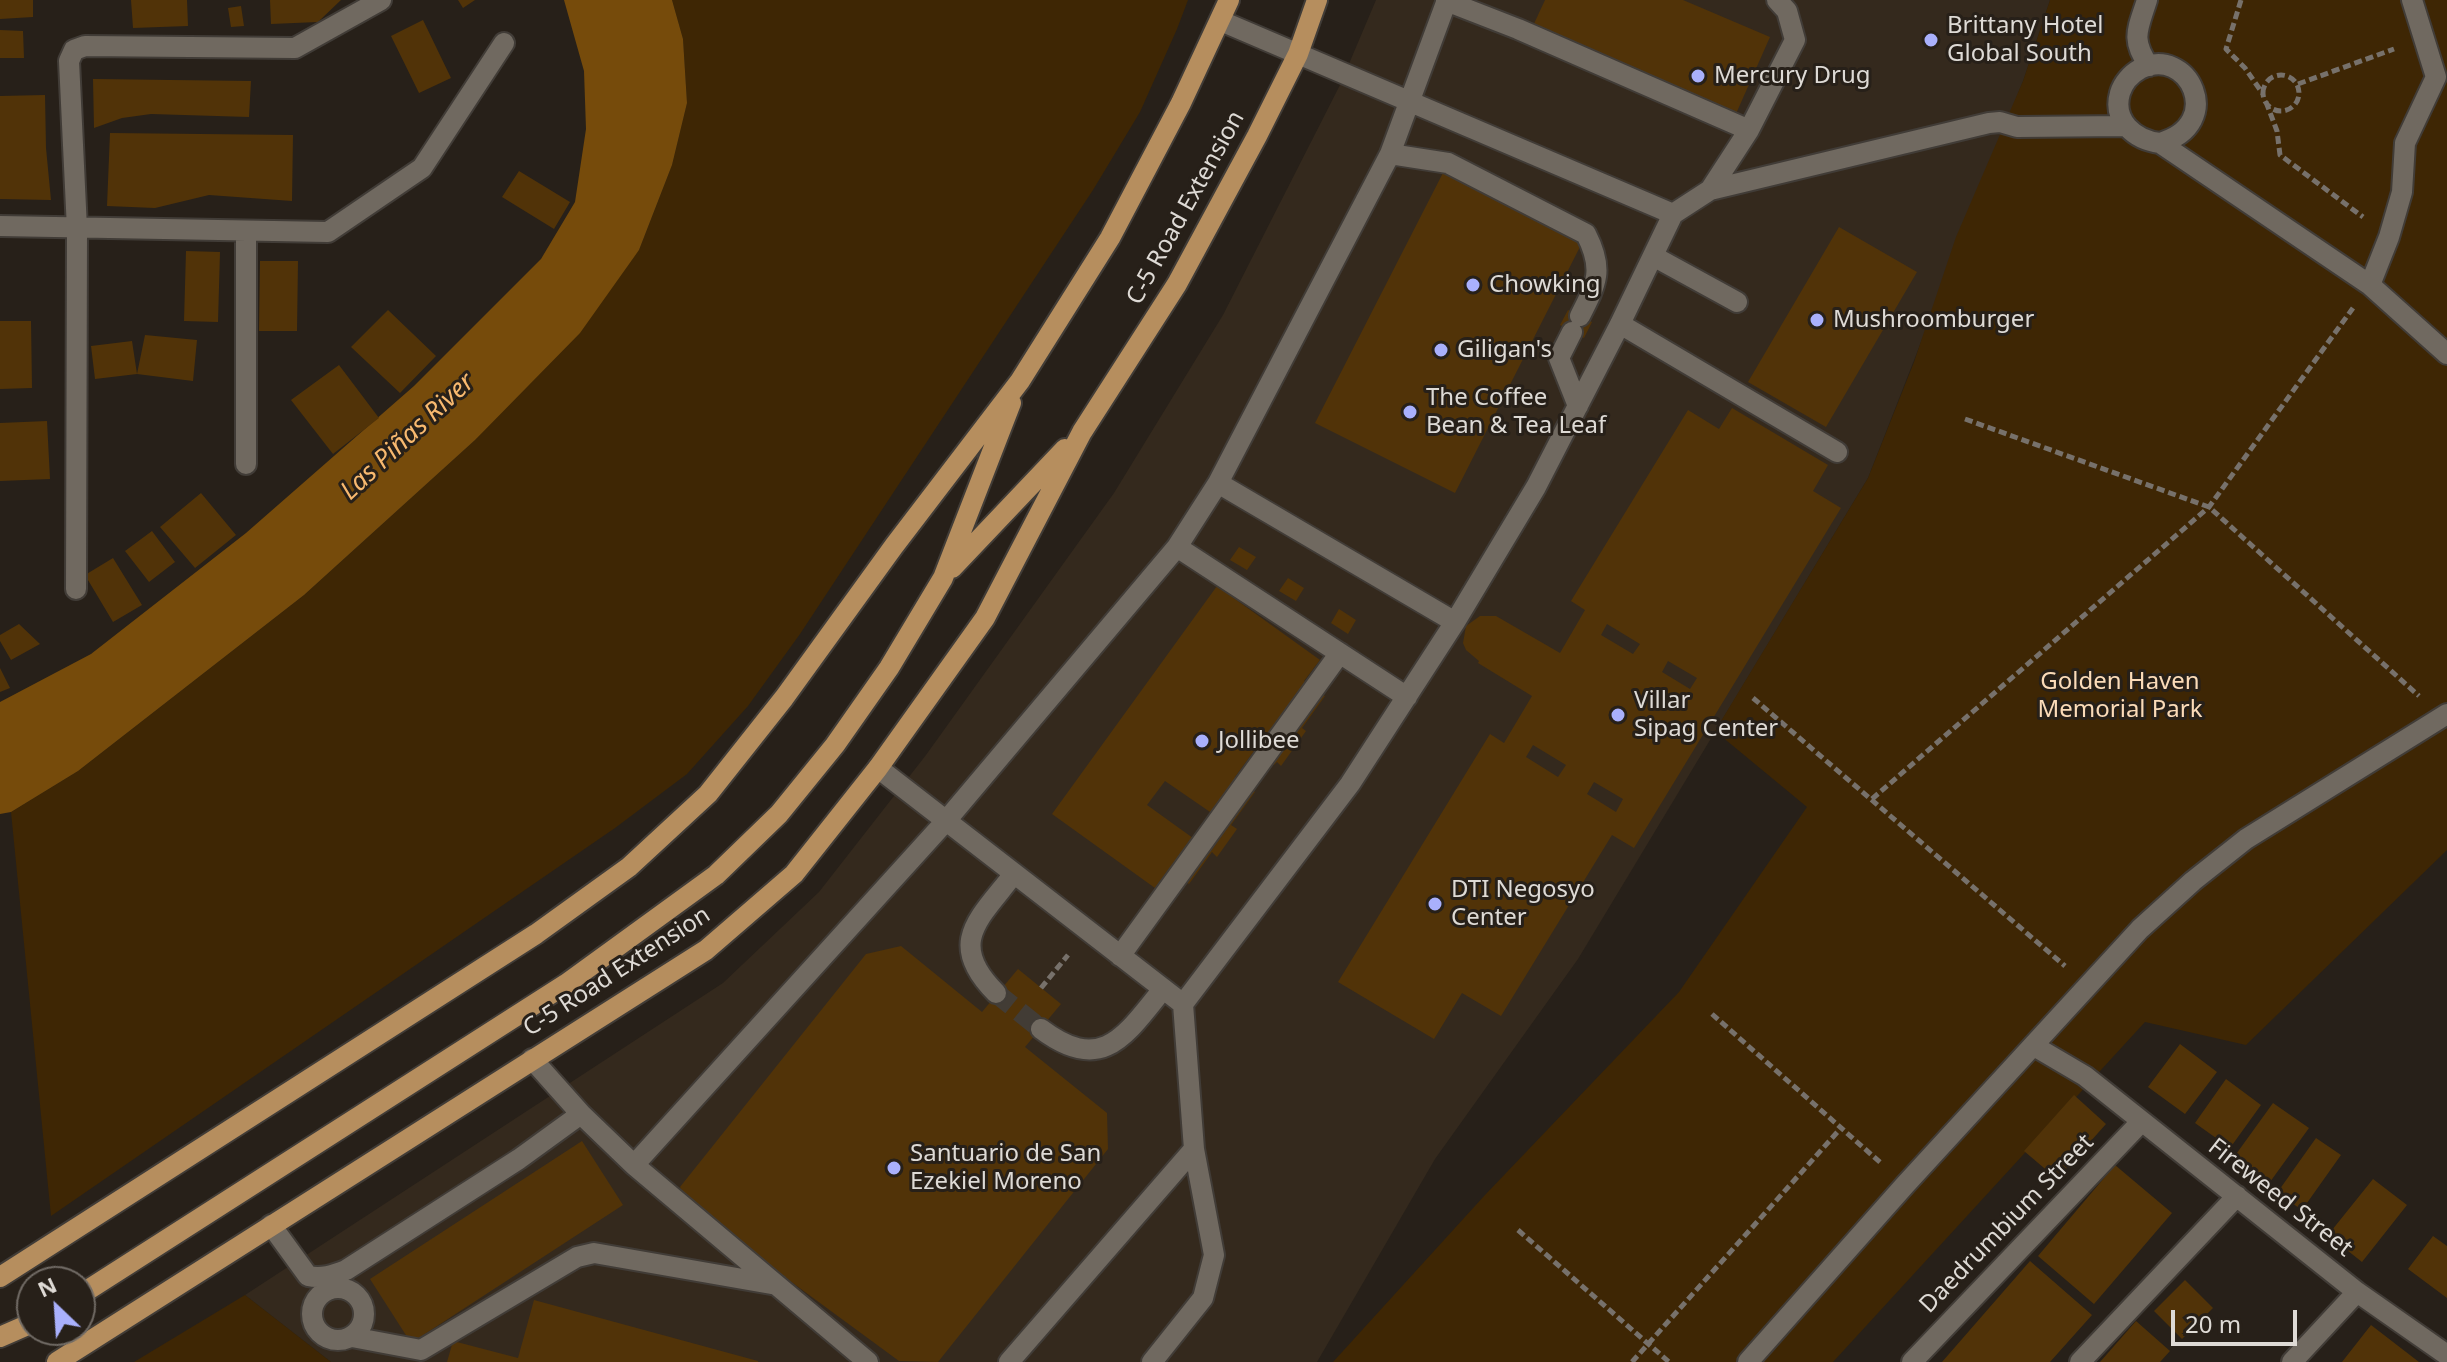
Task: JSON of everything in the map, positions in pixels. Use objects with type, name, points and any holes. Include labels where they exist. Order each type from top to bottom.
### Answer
[{"type":"main road","name":"C-5 Road Extension","points":[[0,1277],[536,934],[629,867],[708,794],[784,698],[894,546],[1020,381],[1110,238],[1229,0]]},
{"type":"main road","name":"C-5 Road Extension","points":[[57,1362],[706,950],[794,874],[878,768],[985,618],[1082,432],[1177,284],[1257,136],[1298,54],[1317,0]]},
{"type":"main road","name":"C-5 Road Extension","points":[[96,1285],[566,984],[716,875],[779,814],[889,668],[943,578],[1020,381]]},
{"type":"main road","name":"C-5 Road Extension","points":[[943,578],[1082,432]]},
{"type":"street","points":[[76,589],[77,229],[69,61],[74,50],[85,46],[295,48],[381,0]]},
{"type":"street","points":[[634,1165],[945,822],[1177,547],[1218,483],[1390,154],[1447,0],[1749,130]]},
{"type":"street","points":[[1710,190],[1749,130],[1795,40],[1787,11],[1777,0]]},
{"type":"street","points":[[2147,0],[2135,35],[2139,52],[2149,66]]},
{"type":"street","points":[[2370,285],[2402,192],[2405,143],[2436,77],[2412,0]]},
{"type":"street","points":[[1221,21],[1673,214]]},
{"type":"street","points":[[0,226],[328,232],[422,168],[504,43]]},
{"type":"street","points":[[2162,65],[2185,76],[2193,86],[2196,98],[2196,111],[2183,133],[2160,143],[2147,142],[2135,136],[2125,126],[2118,102],[2121,89],[2138,70],[2149,66],[2162,65]]},
{"type":"street","points":[[1152,1362],[1203,1298],[1214,1255],[1194,1149],[1183,1004],[1350,784],[1455,622],[1536,487],[1673,214],[1710,190],[1989,123],[2000,122],[2017,127],[2125,126]]},
{"type":"street","points":[[2160,143],[2370,285],[2447,354]]},
{"type":"street","points":[[1390,154],[1448,163],[1586,234],[1598,274],[1596,285],[1559,358],[1578,406]]},
{"type":"street","points":[[246,231],[246,464]]},
{"type":"street","points":[[1653,256],[1737,302]]},
{"type":"street","points":[[1620,324],[1837,452]]},
{"type":"street","points":[[1218,483],[1455,622]]},
{"type":"street","points":[[1177,547],[1407,697]]},
{"type":"street","points":[[1120,956],[1340,653]]},
{"type":"street","points":[[1748,1362],[1905,1185],[2140,929],[2246,839],[2444,716]]},
{"type":"street","points":[[878,768],[1183,1004]]},
{"type":"street","points":[[996,993],[974,964],[969,946],[972,932],[1013,875]]},
{"type":"street","points":[[1041,1029],[1058,1042],[1089,1050],[1110,1046],[1127,1033],[1163,989]]},
{"type":"street","name":"Fireweed Street","points":[[2034,1046],[2085,1076],[2357,1292],[2447,1355]]},
{"type":"street","points":[[532,1059],[581,1114],[634,1165],[868,1362]]},
{"type":"street","points":[[308,1276],[327,1277],[346,1270],[519,1159],[581,1114]]},
{"type":"street","name":"Daedrumbium Street","points":[[1912,1362],[2141,1122]]},
{"type":"street","points":[[1009,1362],[1194,1149]]},
{"type":"street","points":[[2080,1362],[2237,1196]]},
{"type":"street","points":[[271,1225],[308,1276],[324,1291]]},
{"type":"street","points":[[352,1337],[363,1324],[361,1300],[348,1289],[324,1291],[312,1315],[318,1332],[334,1340],[352,1337],[421,1350],[577,1257],[594,1253],[778,1286]]},
{"type":"street","points":[[2292,1362],[2357,1292]]},
{"type":"path","points":[[2241,0],[2226,49],[2245,68],[2263,95],[2277,131],[2280,155],[2389,237]]},
{"type":"path","points":[[2298,84],[2425,38]]},
{"type":"path","points":[[2263,95],[2266,83],[2276,75],[2288,76],[2298,84],[2300,97],[2287,111],[2275,110],[2266,102]]},
{"type":"path","points":[[1872,799],[2209,507],[2370,285]]},
{"type":"path","points":[[1965,419],[2209,507],[2444,716]]},
{"type":"path","points":[[1753,698],[2088,986]]},
{"type":"path","points":[[1041,988],[1061,963]]},
{"type":"path","points":[[1712,1014],[1905,1185]]},
{"type":"path","points":[[1632,1362],[1841,1128]]},
{"type":"path","points":[[1518,1230],[1669,1362]]},
{"type":"shaded area","name":"Villar Sipag Center","points":[[1376,0],[2050,0],[2023,81],[1868,478],[1578,959],[1435,1159],[1317,1362],[331,1362],[245,1295],[723,983],[819,892],[926,755],[1114,493],[1223,315],[1340,85]]},
{"type":"green space","points":[[672,0],[1188,0],[1140,112],[1093,190],[800,634],[748,706],[687,774],[615,828],[51,1216],[11,812],[78,771],[304,595],[475,440],[639,250],[672,165],[687,103],[683,39]]},
{"type":"green space","name":"Golden Haven Memorial Park","points":[[2050,0],[2447,0],[2447,850],[2246,1045],[2145,1022],[1833,1362],[1333,1362],[1485,1195],[1679,992],[1807,807],[1715,731],[1868,478],[1914,362],[1956,237],[2023,81]]},
{"type":"green space","points":[[245,1295],[331,1362],[134,1362]]},
{"type":"water","name":"Las Piñas River","points":[[564,0],[672,0],[683,39],[687,103],[672,165],[639,250],[580,333],[475,440],[304,595],[78,771],[11,812],[0,814],[0,702],[91,654],[246,533],[414,386],[541,259],[575,202],[586,129],[584,71]]},
{"type":"building","points":[[0,0],[33,0],[33,17],[0,19]]},
{"type":"building","points":[[131,0],[187,0],[188,26],[133,28]]},
{"type":"building","points":[[270,0],[341,0],[318,22],[271,24]]},
{"type":"building","points":[[458,0],[475,0],[463,8]]},
{"type":"building","name":"Mercury Drug","points":[[1545,0],[1683,0],[1770,37],[1735,116],[1532,28]]},
{"type":"building","points":[[241,6],[244,26],[231,27],[228,8]]},
{"type":"building","points":[[423,20],[451,78],[419,93],[391,36]]},
{"type":"building","points":[[0,30],[23,31],[24,58],[0,58]]},
{"type":"building","points":[[93,79],[251,81],[249,117],[151,114],[122,118],[94,128]]},
{"type":"building","points":[[45,95],[51,200],[0,199],[0,96]]},
{"type":"building","points":[[110,133],[293,135],[292,201],[209,195],[155,208],[107,206]]},
{"type":"building","points":[[1446,167],[1585,237],[1455,493],[1315,423]]},
{"type":"building","points":[[519,171],[570,202],[554,229],[502,197]]},
{"type":"building","points":[[1839,227],[1917,272],[1826,427],[1748,382]]},
{"type":"building","points":[[186,251],[220,252],[218,322],[184,321]]},
{"type":"building","points":[[260,261],[298,261],[297,331],[259,331]]},
{"type":"building","points":[[388,310],[436,356],[400,393],[351,347]]},
{"type":"building","points":[[1568,310],[1592,322],[1584,338],[1560,325]]},
{"type":"building","points":[[0,321],[31,321],[32,388],[0,389]]},
{"type":"building","points":[[145,335],[197,340],[193,381],[137,374]]},
{"type":"building","points":[[132,341],[137,374],[95,379],[91,346]]},
{"type":"building","points":[[339,365],[379,418],[333,454],[291,400]]},
{"type":"building","name":"Villar Sipag Center","points":[[1732,408],[1828,465],[1813,491],[1841,508],[1634,848],[1612,835],[1501,1016],[1462,993],[1434,1039],[1338,982],[1490,734],[1504,743],[1532,696],[1478,663],[1463,643],[1466,626],[1480,616],[1496,616],[1560,653],[1585,610],[1571,601],[1688,410],[1719,429]],"holes":[[[1607,624],[1640,644],[1633,654],[1601,635]],[[1668,661],[1697,678],[1690,689],[1662,672]],[[1533,745],[1566,765],[1558,777],[1526,757]],[[1594,782],[1623,799],[1616,812],[1587,794]]]},
{"type":"building","points":[[47,421],[50,479],[0,481],[0,423]]},
{"type":"building","points":[[201,493],[236,535],[195,568],[160,527]]},
{"type":"building","points":[[152,531],[175,562],[149,582],[125,551]]},
{"type":"building","points":[[1239,547],[1256,557],[1247,570],[1230,560]]},
{"type":"building","points":[[113,558],[142,605],[113,622],[85,575]]},
{"type":"building","points":[[1288,578],[1304,588],[1296,601],[1279,591]]},
{"type":"building","name":"Jollibee","points":[[1217,586],[1320,660],[1304,681],[1325,696],[1302,728],[1306,731],[1281,766],[1277,762],[1274,765],[1254,751],[1235,777],[1255,792],[1231,825],[1237,829],[1217,857],[1212,852],[1189,884],[1168,870],[1155,888],[1052,814]],"holes":[[[1165,781],[1229,825],[1211,851],[1147,805]]]},
{"type":"building","points":[[1339,609],[1356,620],[1348,634],[1331,623]]},
{"type":"building","points":[[19,624],[40,644],[11,660],[0,641],[0,635]]},
{"type":"building","points":[[0,668],[10,688],[0,692]]},
{"type":"building","name":"Santuario de San Ezekiel Moreno","points":[[901,946],[982,1012],[1018,969],[1061,1004],[1025,1047],[1107,1113],[1108,1149],[938,1362],[899,1361],[692,1209],[680,1187],[866,954]]},
{"type":"building","points":[[2180,1044],[2217,1072],[2185,1114],[2148,1087]]},
{"type":"building","points":[[2226,1079],[2261,1105],[2230,1148],[2195,1123]]},
{"type":"building","points":[[2074,1095],[2106,1124],[2057,1179],[2024,1151]]},
{"type":"building","points":[[2273,1103],[2309,1128],[2270,1182],[2234,1157]]},
{"type":"building","points":[[2316,1138],[2341,1155],[2302,1210],[2277,1193]]},
{"type":"building","points":[[582,1141],[623,1205],[411,1343],[370,1279]]},
{"type":"building","points":[[2115,1165],[2172,1213],[2094,1304],[2038,1256]]},
{"type":"building","points":[[2373,1179],[2407,1205],[2362,1262],[2328,1235]]},
{"type":"building","points":[[2433,1236],[2447,1246],[2447,1298],[2408,1269]]},
{"type":"building","points":[[2030,1261],[2092,1315],[2050,1362],[1942,1362]]},
{"type":"building","points":[[2185,1280],[2213,1308],[2182,1339],[2154,1311]]},
{"type":"building","points":[[534,1300],[758,1362],[447,1362],[453,1341],[518,1358]]},
{"type":"building","points":[[2136,1321],[2170,1351],[2160,1362],[2100,1362]]},
{"type":"building","points":[[2371,1325],[2419,1362],[2342,1362]]},
{"type":"tunnel","points":[[996,993],[1041,1029]]},
{"type":"place","name":"Brittany Hotel Global South","points":[[1931,40]]},
{"type":"place","name":"Mercury Drug","points":[[1698,76]]},
{"type":"place","name":"Chowking","points":[[1473,285]]},
{"type":"place","name":"Mushroomburger","points":[[1817,320]]},
{"type":"place","name":"Giligan's","points":[[1441,350]]},
{"type":"place","name":"The Coffee Bean & Tea Leaf","points":[[1410,412]]},
{"type":"place","name":"Villar Sipag Center","points":[[1618,715]]},
{"type":"place","name":"Jollibee","points":[[1202,741]]},
{"type":"place","name":"DTI Negosyo Center","points":[[1435,904]]},
{"type":"place","name":"Santuario de San Ezekiel Moreno","points":[[894,1168]]}]
